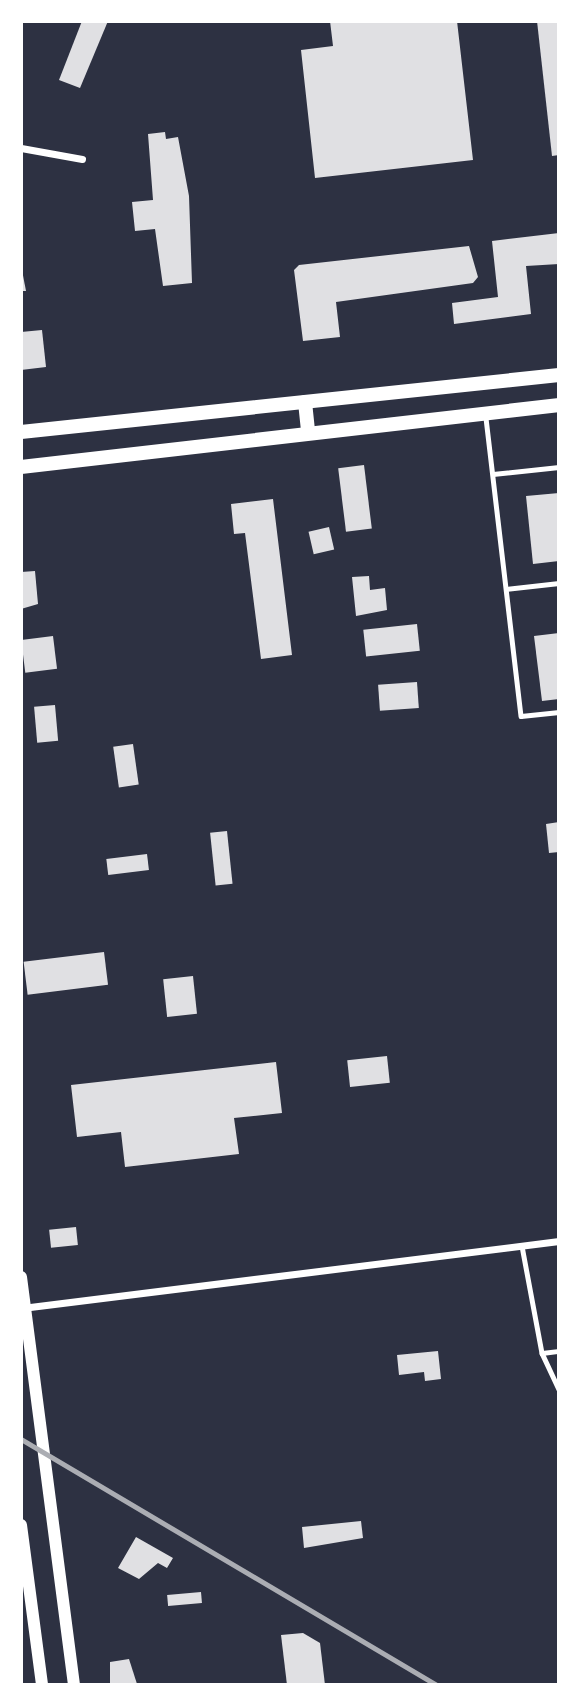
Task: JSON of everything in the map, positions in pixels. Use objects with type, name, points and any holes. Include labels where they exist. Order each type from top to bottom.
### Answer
[{"type":"main road","points":[[21,432],[559,375]]},
{"type":"main road","points":[[305,402],[308,433]]},
{"type":"main road","points":[[21,467],[559,405]]},
{"type":"main road","points":[[21,1277],[74,1685]]},
{"type":"main road","points":[[21,1525],[42,1685]]},
{"type":"street","points":[[21,148],[82,159]]},
{"type":"street","points":[[23,1308],[559,1241]]},
{"type":"lane","points":[[486,413],[521,716],[559,712]]},
{"type":"lane","points":[[493,474],[559,467]]},
{"type":"lane","points":[[506,589],[559,583]]},
{"type":"lane","points":[[522,1246],[542,1353],[559,1389]]},
{"type":"lane","points":[[542,1353],[559,1351]]},
{"type":"building","points":[[82,21],[108,21],[80,88],[59,80]]},
{"type":"building","points":[[330,21],[457,21],[473,160],[315,178],[301,50],[333,46]]},
{"type":"building","points":[[537,21],[559,21],[559,155],[552,156]]},
{"type":"building","points":[[165,132],[166,139],[178,137],[189,196],[192,283],[163,286],[155,229],[135,231],[132,202],[153,200],[148,134]]},
{"type":"building","points":[[559,233],[559,264],[526,266],[531,314],[454,324],[452,303],[498,297],[492,241]]},
{"type":"building","points":[[469,246],[478,277],[473,283],[336,302],[340,337],[303,341],[294,270],[299,265]]},
{"type":"building","points":[[21,265],[26,291],[21,291]]},
{"type":"building","points":[[42,330],[46,367],[21,370],[21,332]]},
{"type":"building","points":[[364,465],[372,529],[346,532],[338,468]]},
{"type":"building","points":[[559,493],[559,561],[533,564],[526,496]]},
{"type":"building","points":[[273,499],[292,655],[261,659],[245,533],[234,534],[231,504]]},
{"type":"building","points":[[329,527],[334,549],[314,554],[309,532]]},
{"type":"building","points":[[35,571],[38,604],[21,609],[21,572]]},
{"type":"building","points":[[369,576],[370,590],[385,588],[387,610],[356,616],[352,577]]},
{"type":"building","points":[[417,624],[420,651],[366,656],[363,630]]},
{"type":"building","points":[[559,633],[559,699],[542,701],[534,636]]},
{"type":"building","points":[[53,636],[57,669],[25,673],[21,640]]},
{"type":"building","points":[[417,682],[419,708],[380,711],[378,685]]},
{"type":"building","points":[[55,705],[58,741],[37,743],[34,707]]},
{"type":"building","points":[[133,744],[139,785],[119,787],[113,747]]},
{"type":"building","points":[[559,822],[559,852],[549,853],[546,824]]},
{"type":"building","points":[[227,831],[233,884],[216,885],[210,833]]},
{"type":"building","points":[[147,854],[149,870],[108,875],[106,859]]},
{"type":"building","points":[[104,952],[108,985],[28,995],[24,962]]},
{"type":"building","points":[[193,976],[197,1014],[167,1017],[163,979]]},
{"type":"building","points":[[387,1056],[390,1083],[350,1087],[347,1060]]},
{"type":"building","points":[[276,1062],[282,1113],[234,1118],[239,1154],[125,1167],[121,1132],[77,1137],[71,1085]]},
{"type":"building","points":[[76,1227],[78,1245],[51,1248],[49,1230]]},
{"type":"building","points":[[438,1351],[441,1379],[425,1381],[424,1372],[399,1375],[397,1355]]},
{"type":"building","points":[[361,1521],[363,1538],[304,1548],[302,1527]]},
{"type":"building","points":[[136,1537],[173,1558],[167,1568],[158,1563],[139,1579],[118,1568]]},
{"type":"building","points":[[201,1592],[202,1603],[168,1606],[167,1595]]},
{"type":"building","points":[[303,1633],[320,1643],[325,1685],[287,1685],[281,1635]]},
{"type":"building","points":[[129,1659],[137,1684],[110,1685],[110,1662]]},
{"type":"railway","points":[[21,1439],[437,1685]]}]
